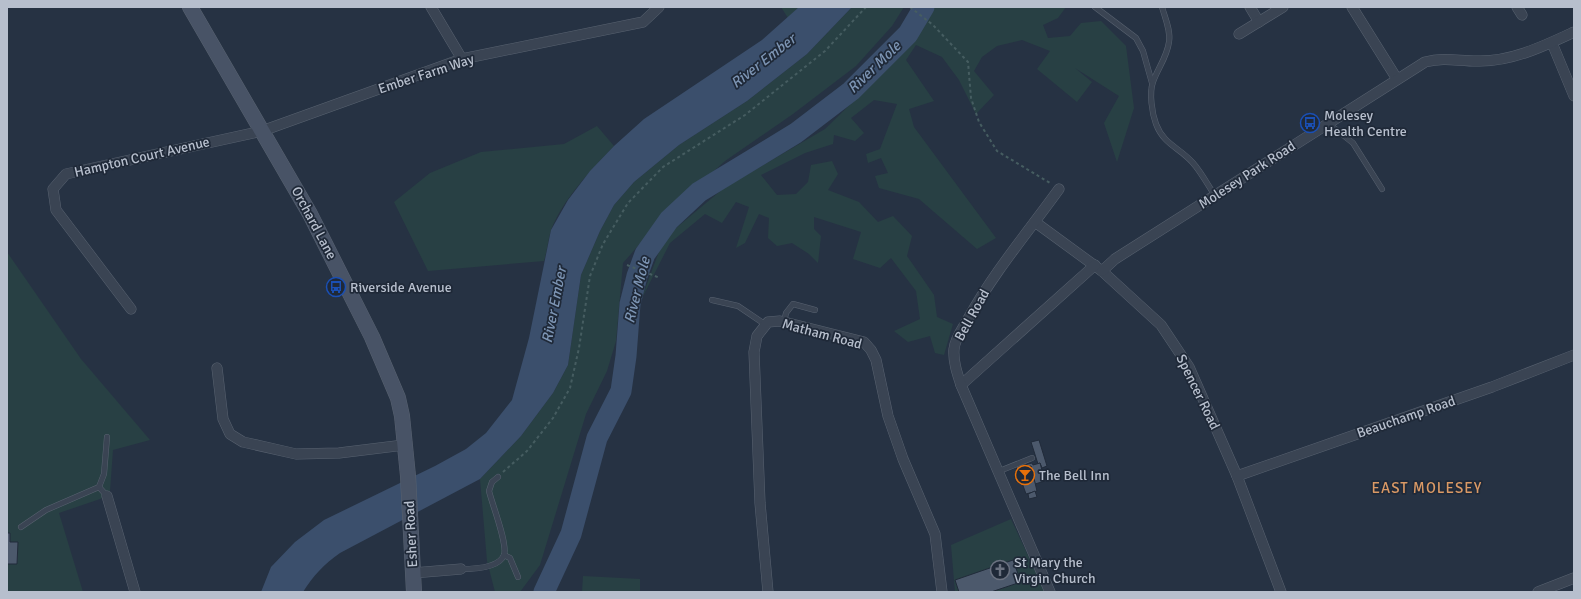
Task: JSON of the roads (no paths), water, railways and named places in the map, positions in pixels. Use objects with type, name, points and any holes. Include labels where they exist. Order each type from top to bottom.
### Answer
[{"type":"main road","name":"Orchard Lane","points":[[190,7],[310,214],[372,337],[398,398],[402,416],[408,476]]},
{"type":"main road","name":"Esher Road","points":[[408,476],[414,592]]},
{"type":"street","points":[[431,7],[462,59]]},
{"type":"street","name":"Ember Farm Way","points":[[262,131],[462,59],[642,22],[659,7]]},
{"type":"street","points":[[1250,7],[1259,22]]},
{"type":"street","points":[[1239,34],[1283,7]]},
{"type":"street","points":[[1352,7],[1397,79]]},
{"type":"street","name":"Molesey Park Road","points":[[961,385],[1099,268],[1425,62],[1440,58],[1477,61],[1499,60],[1525,53],[1574,32]]},
{"type":"street","points":[[1552,42],[1574,96]]},
{"type":"street","name":"Hampton Court Avenue","points":[[131,309],[56,210],[53,189],[66,174],[262,131]]},
{"type":"street","name":"Bell Road","points":[[1050,592],[997,472],[961,385],[954,358],[957,338],[978,300],[1010,252],[1035,222],[1059,189]]},
{"type":"street","name":"Spencer Road","points":[[1035,222],[1099,268],[1161,325],[1185,361],[1237,476],[1281,592]]},
{"type":"street","name":"Matham Road","points":[[768,592],[760,503],[754,352],[757,336],[768,322],[784,322],[864,342],[871,350],[876,360],[888,416],[903,459],[935,534],[942,592]]},
{"type":"street","name":"Beauchamp Road","points":[[1237,476],[1492,387],[1574,355]]},
{"type":"street","points":[[217,368],[223,419],[230,434],[243,442],[296,454],[339,454],[404,445]]},
{"type":"street","points":[[107,496],[135,592]]},
{"type":"street","points":[[413,573],[461,569]]},
{"type":"street","points":[[1538,592],[1574,578]]},
{"type":"lane","points":[[1095,7],[1136,38],[1144,51],[1152,83],[1152,105],[1155,123],[1161,136],[1171,147],[1182,153],[1193,163],[1215,196]]},
{"type":"lane","points":[[1152,83],[1167,52],[1170,41],[1167,23],[1162,7]]},
{"type":"lane","points":[[1328,123],[1353,143],[1382,189]]},
{"type":"lane","points":[[712,300],[738,306],[766,325]]},
{"type":"lane","points":[[784,322],[786,313],[793,304],[815,310]]},
{"type":"lane","points":[[21,527],[46,510],[99,486],[104,474],[107,437]]},
{"type":"lane","points":[[997,472],[1032,458]]},
{"type":"lane","points":[[461,569],[498,562],[504,555],[505,545],[489,491],[492,482],[498,477]]},
{"type":"lane","points":[[99,486],[107,496]]},
{"type":"lane","points":[[504,555],[510,558],[518,577]]},
{"type":"water","name":"River Ember","points":[[799,7],[852,7],[807,54],[747,101],[679,145],[634,182],[614,205],[600,231],[581,275],[568,365],[553,393],[521,436],[480,479],[340,553],[319,571],[303,592],[261,592],[271,567],[295,542],[324,520],[435,466],[466,449],[486,433],[512,400],[529,338],[551,230],[568,200],[590,171],[614,146],[644,119],[762,40]]},
{"type":"waterway","name":"River Mole","points":[[544,592],[571,534],[597,438],[621,391],[626,356],[630,304],[637,276],[645,254],[669,220],[699,192],[796,133],[851,91],[908,34],[924,7]]},
{"type":"place","name":"Molesey Health Centre","points":[[1310,123]]},
{"type":"place","name":"Riverside Avenue","points":[[336,287]]},
{"type":"place","name":"The Bell Inn","points":[[1025,475]]},
{"type":"place","name":"St Mary the Virgin Church","points":[[1000,570]]},
{"type":"district","name":"EAST MOLESEY","points":[[1427,488]]}]
